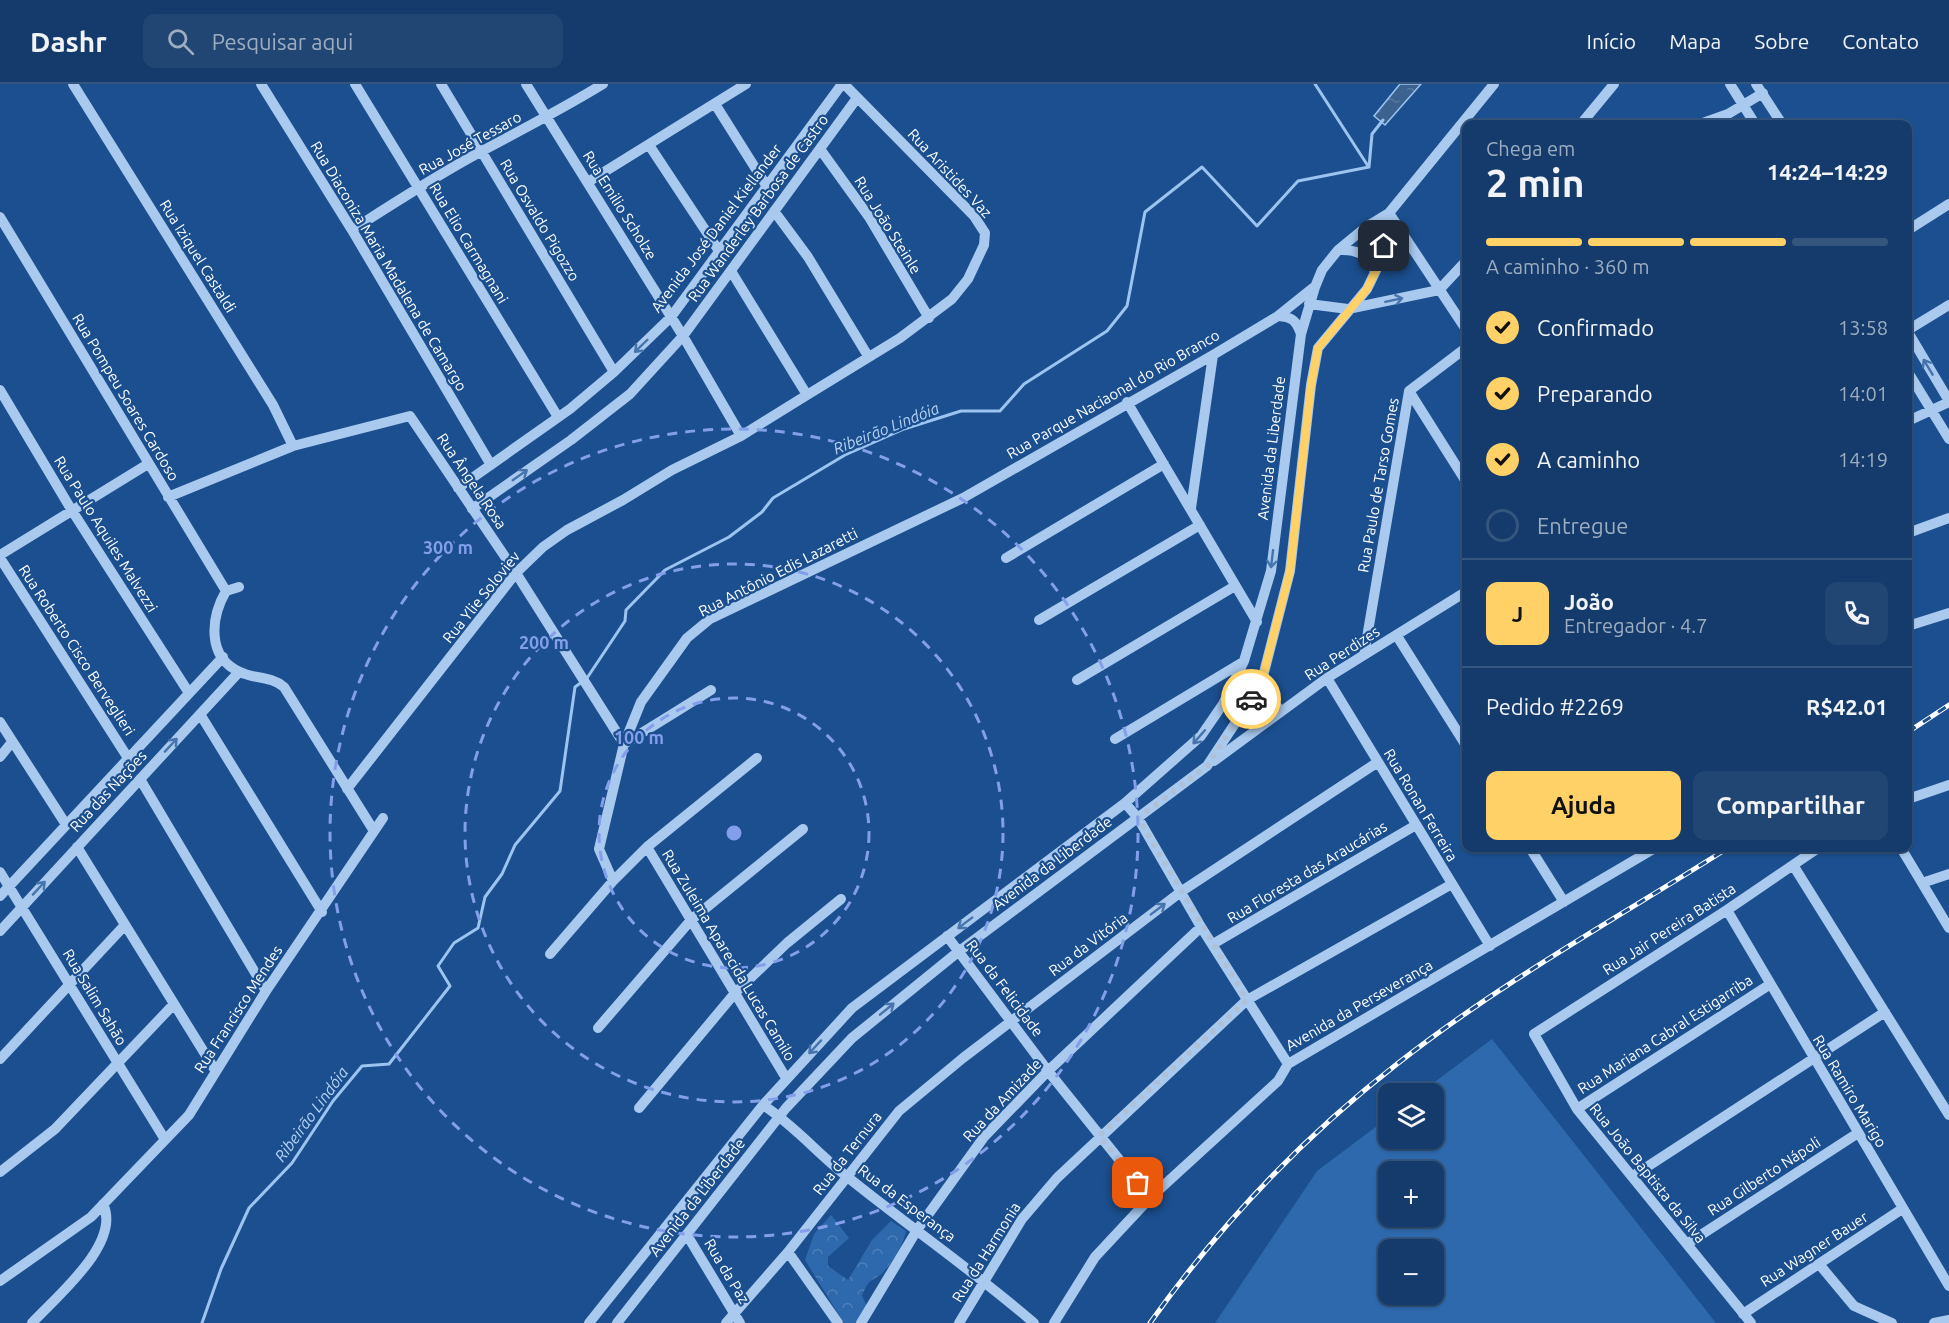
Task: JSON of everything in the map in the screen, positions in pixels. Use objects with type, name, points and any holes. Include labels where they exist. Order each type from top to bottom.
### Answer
[{"type":"street","name":"Rua Iziquel Castaldi","points":[[73,84],[273,405],[293,446]]},
{"type":"street","name":"Rua Diaconiza Maria Madalena de Camargo","points":[[261,84],[491,465]]},
{"type":"street","name":"Rua Elio Carmagnani","points":[[356,84],[558,417]]},
{"type":"street","name":"Rua Osvaldo Pigozzo","points":[[441,84],[614,372]]},
{"type":"street","name":"Rua Emilio Scholze","points":[[526,84],[671,317],[741,436]]},
{"type":"street","name":"Rua José Tessaro","points":[[351,230],[418,188],[482,151],[548,118],[603,84]]},
{"type":"street","points":[[588,182],[746,84]]},
{"type":"street","name":"Rua Aristides Vaz","points":[[807,395],[929,318],[952,299],[968,279],[984,245],[985,233],[974,216],[843,84]]},
{"type":"street","name":"Avenida José Daniel Kiellander","points":[[458,488],[558,417],[614,372],[671,317],[766,185],[843,84]]},
{"type":"street","points":[[1465,120],[1494,84]]},
{"type":"street","points":[[1584,120],[1614,84]]},
{"type":"street","points":[[1730,84],[1752,120]]},
{"type":"street","points":[[1710,120],[1743,106],[1760,89],[1779,120]]},
{"type":"street","name":"Rua Wanderley Barbosa de Castro","points":[[682,336],[857,98]]},
{"type":"street","points":[[715,104],[766,185]]},
{"type":"street","points":[[1462,123],[1389,213],[1462,323]]},
{"type":"street","points":[[649,145],[719,251]]},
{"type":"street","name":"Rua João Steinle","points":[[820,149],[869,217],[929,318]]},
{"type":"street","points":[[1912,227],[1949,204]]},
{"type":"street","points":[[774,211],[808,257],[868,356]]},
{"type":"street","name":"Avenida da Liberdade","points":[[589,1323],[763,1105],[852,1008],[1125,803],[1201,736],[1223,704],[1244,661],[1271,571],[1301,334],[1315,287],[1322,270],[1338,249],[1366,227],[1389,213]]},
{"type":"street","name":"Avenida da Liberdade","points":[[617,1323],[780,1116],[852,1038],[958,952],[1207,766],[1261,684],[1290,571],[1311,385],[1318,348],[1348,309],[1367,289],[1382,258],[1389,213]]},
{"type":"street","name":"Rua Pompeu Soares Cardoso","points":[[0,217],[226,591]]},
{"type":"street","points":[[1338,249],[1353,249],[1365,255],[1371,261],[1375,272]]},
{"type":"street","points":[[1309,304],[1348,309],[1440,290],[1462,266]]},
{"type":"street","points":[[731,271],[807,395]]},
{"type":"street","name":"Rua Parque Naciaonal do Rio Branco","points":[[963,498],[1127,402],[1213,355],[1278,316],[1315,287]]},
{"type":"street","name":"Rua Parque Naciaonal do Rio Branco","points":[[1278,316],[1309,304]]},
{"type":"street","points":[[1912,328],[1949,305]]},
{"type":"street","points":[[1278,316],[1290,316],[1296,322],[1301,334]]},
{"type":"street","points":[[472,509],[571,440],[630,394],[682,336]]},
{"type":"street","points":[[1912,338],[1949,401],[1933,411],[1912,419]]},
{"type":"street","name":"Rua Paulo de Tarso Gomes","points":[[1364,655],[1409,391],[1462,350]]},
{"type":"street","points":[[1191,508],[1213,355]]},
{"type":"street","points":[[1912,378],[1949,439]]},
{"type":"street","name":"Rua Paulo Aquiles Malvezzi","points":[[0,390],[71,510],[189,693]]},
{"type":"street","points":[[1409,391],[1462,475]]},
{"type":"street","name":"Rua Ylie Soloviev","points":[[347,789],[516,573],[543,547],[567,530],[672,470],[741,436],[807,395]]},
{"type":"street","points":[[1127,402],[1257,621]]},
{"type":"street","name":"Rua Ângela Rosa","points":[[293,446],[410,416],[516,573],[624,744]]},
{"type":"street","points":[[168,497],[293,446]]},
{"type":"street","points":[[0,557],[71,510],[148,464]]},
{"type":"street","points":[[1006,558],[1164,464]]},
{"type":"street","name":"Rua Antônio Edis Lazaretti","points":[[613,881],[598,849],[624,744],[640,702],[687,638],[710,619],[963,498]]},
{"type":"street","points":[[1912,532],[1949,518]]},
{"type":"street","points":[[1039,620],[1200,525]]},
{"type":"street","name":"Rua Roberto Cisco Berveglieri","points":[[0,557],[128,758]]},
{"type":"street","points":[[1077,680],[1235,586]]},
{"type":"street","points":[[238,587],[226,591],[217,610],[213,628],[214,639],[223,657],[239,672],[272,680],[284,687],[374,831]]},
{"type":"street","name":"Rua Perdizes","points":[[1207,766],[1327,678],[1462,594]]},
{"type":"street","points":[[1912,625],[1949,613]]},
{"type":"street","points":[[1397,636],[1462,739]]},
{"type":"street","name":"Rua das Nações","points":[[0,896],[65,823],[223,657]]},
{"type":"street","points":[[1114,739],[1244,661]]},
{"type":"street","name":"Rua das Nações","points":[[0,931],[239,672]]},
{"type":"street","name":"Rua Ronan Ferreira","points":[[1327,678],[1490,946]]},
{"type":"street","points":[[202,680],[217,695]]},
{"type":"street","points":[[1261,684],[1281,712]]},
{"type":"street","points":[[624,744],[711,690]]},
{"type":"street","points":[[200,714],[322,912]]},
{"type":"street","points":[[0,722],[65,823]]},
{"type":"street","points":[[0,757],[12,742]]},
{"type":"street","points":[[549,954],[613,881],[647,847],[757,758]]},
{"type":"street","name":"Rua da Vitória","points":[[1012,1021],[1182,891],[1378,762]]},
{"type":"street","points":[[140,779],[266,991]]},
{"type":"street","points":[[1912,798],[1949,785]]},
{"type":"street","points":[[1125,803],[1138,818],[1201,927],[1288,1064]]},
{"type":"street","name":"Rua Francisco Mendes","points":[[0,1281],[91,1217],[164,1138],[189,1115],[266,991],[322,912],[383,818]]},
{"type":"street","name":"Rua Floresta das Araucárias","points":[[1213,944],[1416,825]]},
{"type":"street","points":[[598,1028],[690,920],[803,829]]},
{"type":"street","points":[[77,847],[215,1070]]},
{"type":"street","name":"Rua Zuleima Aparecida Lucas Camilo","points":[[647,847],[786,1078]]},
{"type":"street","points":[[1533,852],[1564,902]]},
{"type":"street","points":[[1635,852],[1639,858]]},
{"type":"street","name":"Avenida da Perseverança","points":[[1054,1323],[1095,1257],[1150,1198],[1278,1081],[1288,1064],[1649,852]]},
{"type":"street","name":"Rua Jair Pereira Batista","points":[[1534,1034],[1727,910],[1812,852]]},
{"type":"street","points":[[1903,852],[1949,928]]},
{"type":"street","points":[[1793,865],[1949,1115]]},
{"type":"street","name":"Rua Salim Sahão","points":[[0,872],[164,1138]]},
{"type":"street","points":[[1922,883],[1949,874]]},
{"type":"street","name":"Rua da Harmonia","points":[[959,1323],[1022,1219],[1057,1178],[1099,1136],[1247,1000],[1452,884]]},
{"type":"street","points":[[639,1108],[735,993],[787,943],[842,899]]},
{"type":"street","name":"Rua Ramiro Marigo","points":[[1727,910],[1949,1286]]},
{"type":"street","points":[[0,1059],[125,926]]},
{"type":"street","name":"Rua da Amizade","points":[[861,1323],[917,1230],[984,1137],[1048,1071],[1201,927]]},
{"type":"street","name":"Rua da Felicidade","points":[[947,936],[1048,1071],[1150,1198]]},
{"type":"street","name":"Rua Mariana Cabral Estigarriba","points":[[1577,1109],[1770,984]]},
{"type":"street","points":[[0,1172],[55,1130],[174,1004]]},
{"type":"street","points":[[1633,1176],[1885,1012]]},
{"type":"street","name":"Rua da Ternura","points":[[726,1323],[788,1252],[899,1111],[1012,1021]]},
{"type":"street","name":"Rua João Baptista da Silva","points":[[1534,1034],[1577,1109],[1751,1323]]},
{"type":"street","name":"Rua da Esperança","points":[[763,1105],[780,1116],[848,1178],[983,1280],[1034,1323]]},
{"type":"street","name":"Rua Gilberto Nápoli","points":[[1687,1244],[1858,1133]]},
{"type":"street","points":[[32,1323],[95,1254],[105,1232],[106,1211],[103,1204]]},
{"type":"street","name":"Rua Wagner Bauer","points":[[1743,1314],[1902,1209]]},
{"type":"street","name":"Rua da Paz","points":[[687,1235],[741,1323]]},
{"type":"street","points":[[788,1252],[838,1323]]},
{"type":"street","points":[[1819,1264],[1854,1306],[1892,1323]]},
{"type":"street","points":[[1934,1323],[1949,1320]]},
{"type":"green space","points":[[1492,1039],[1716,1323],[1215,1323],[1317,1171],[1378,1125],[1378,1149],[1444,1149],[1444,1083],[1433,1083]]},
{"type":"green space","points":[[831,1215],[849,1238],[828,1257],[828,1266],[848,1280],[872,1240],[891,1221],[906,1231],[901,1247],[892,1261],[865,1289],[862,1296],[867,1306],[856,1323],[844,1323],[805,1260],[814,1234]]},
{"type":"water","points":[[1400,84],[1421,84],[1385,125],[1374,116]]},
{"type":"waterway","points":[[1315,84],[1368,166]]},
{"type":"waterway","name":"Ribeirão Lindóia","points":[[587,678],[625,621],[626,610],[665,570],[729,537],[762,512],[773,498],[845,455],[904,429],[961,411],[1000,411],[1024,384],[1107,331],[1127,306],[1145,212],[1202,167],[1257,226],[1298,181],[1369,167],[1372,134],[1383,120]]},
{"type":"waterway","name":"Ribeirão Lindóia","points":[[202,1323],[221,1269],[249,1208],[292,1163],[333,1101],[362,1066],[389,1064],[450,986],[438,966],[454,943],[478,928],[485,897],[502,874],[515,845],[560,791],[575,687],[582,682]]},
{"type":"railway","points":[[1912,729],[1949,705]]},
{"type":"railway","points":[[1150,1323],[1204,1252],[1264,1184],[1362,1092],[1436,1034],[1477,1006],[1722,852]]},
{"type":"way so far","points":[[1138,1183],[1099,1136],[1247,1000],[1201,927],[1138,818],[1207,766],[1251,699]]},
{"type":"route","points":[[1251,699],[1261,684],[1290,571],[1311,385],[1318,348],[1367,289],[1382,258],[1384,246]]}]
